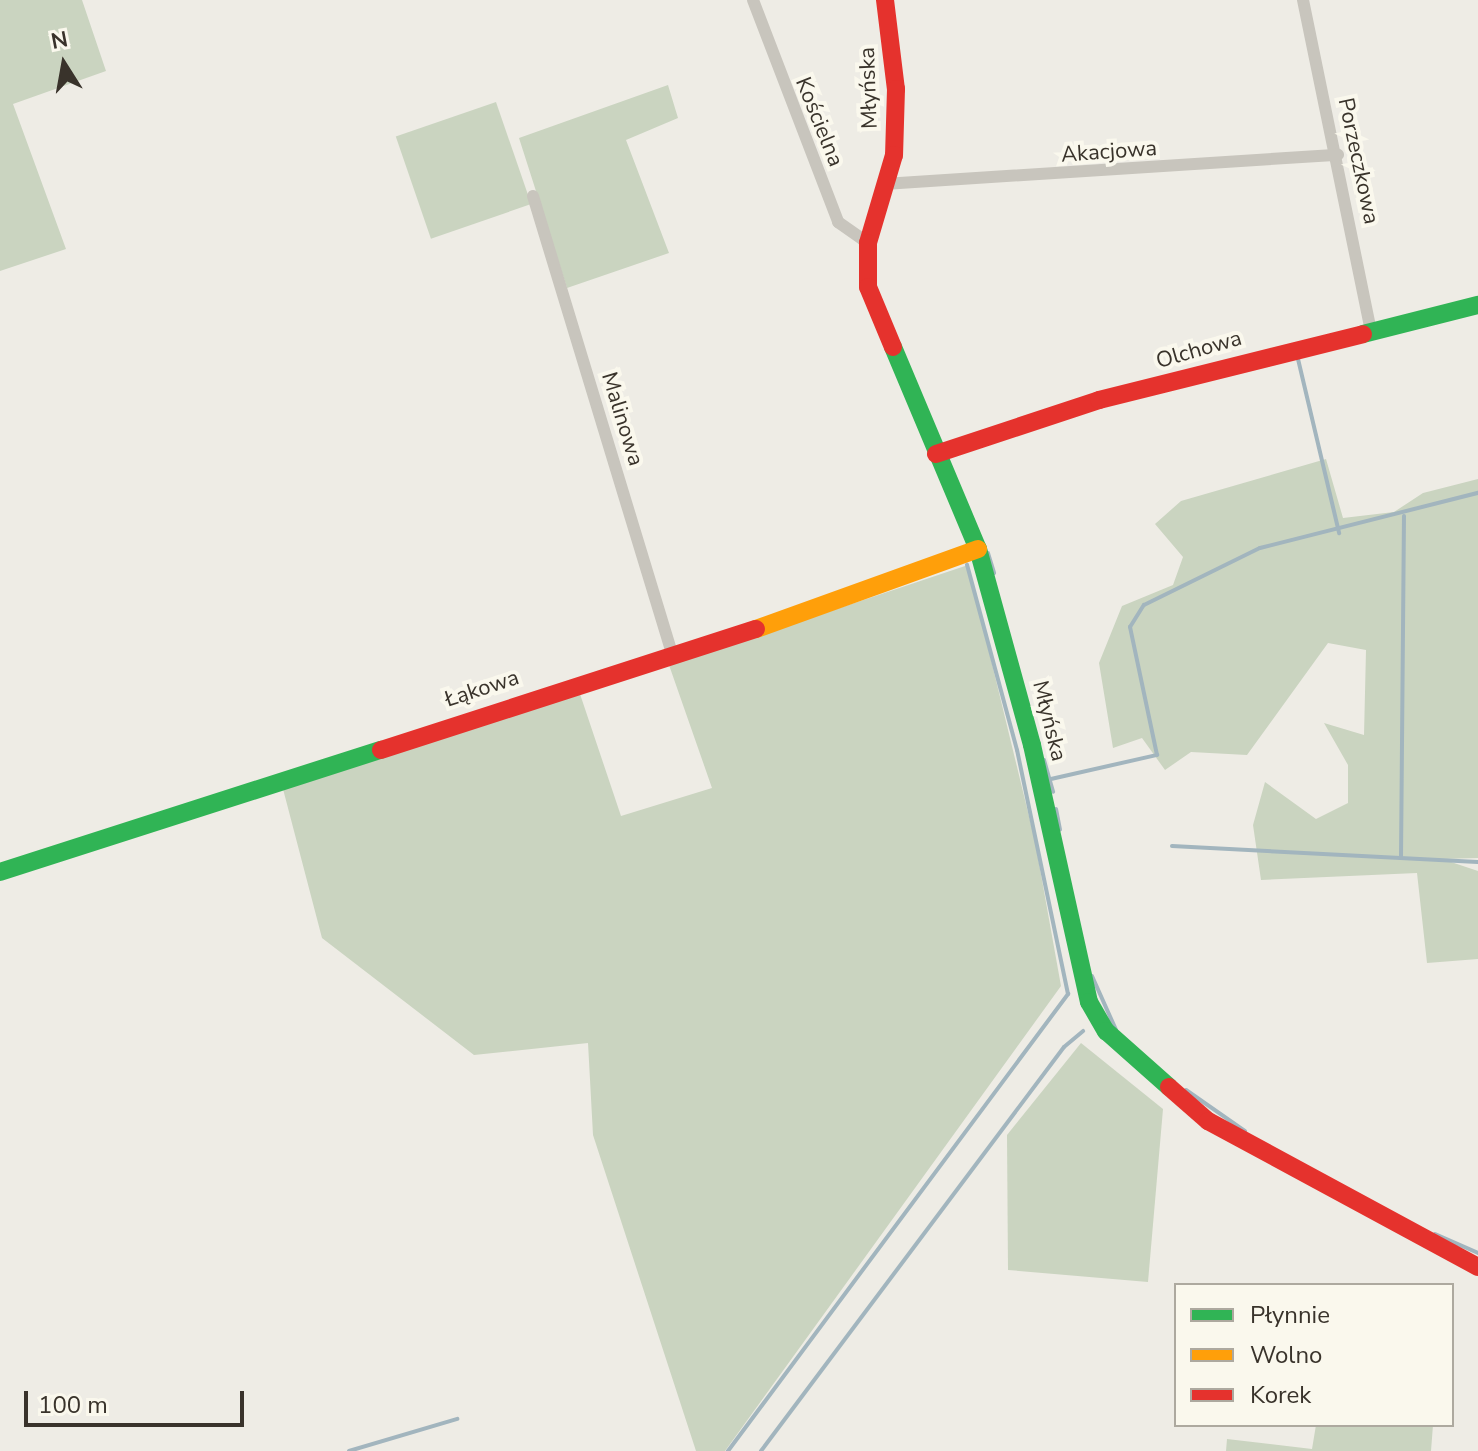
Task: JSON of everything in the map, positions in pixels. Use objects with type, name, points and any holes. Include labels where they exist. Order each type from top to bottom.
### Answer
[{"type":"street","name":"Kościelna","points":[[753,0],[838,222],[868,243]]},
{"type":"street","name":"Młyńska","points":[[885,0],[896,89],[894,155],[868,243],[875,311],[978,549],[1032,745],[1078,966],[1106,1031],[1208,1121],[1478,1267]]},
{"type":"street","name":"Porzeczkowa","points":[[1303,0],[1338,155],[1371,331]]},
{"type":"street","name":"Akacjowa","points":[[884,184],[1338,155]]},
{"type":"street","name":"Malinowa","points":[[533,196],[672,653]]},
{"type":"street","name":"Olchowa","points":[[936,454],[1099,400],[1478,305]]},
{"type":"street","name":"Łąkowa","points":[[0,872],[672,653],[878,590],[978,549]]},
{"type":"green space","points":[[0,0],[82,0],[106,71],[13,104],[66,249],[0,271]]},
{"type":"green space","points":[[668,85],[678,118],[626,140],[669,253],[567,288],[519,138]]},
{"type":"green space","points":[[496,102],[531,204],[431,239],[396,137]]},
{"type":"green space","points":[[1326,459],[1343,518],[1394,512],[1423,493],[1478,479],[1478,858],[1442,859],[1478,871],[1478,959],[1427,963],[1417,873],[1261,880],[1253,825],[1265,782],[1316,819],[1348,803],[1348,765],[1324,723],[1364,735],[1366,650],[1328,643],[1247,755],[1191,752],[1165,770],[1142,738],[1113,748],[1099,663],[1122,606],[1173,585],[1183,557],[1155,524],[1181,501]]},
{"type":"green space","points":[[968,565],[1035,841],[1061,986],[725,1451],[696,1451],[593,1135],[588,1043],[474,1055],[322,938],[283,789],[579,691],[621,816],[712,788],[669,665]]},
{"type":"green space","points":[[1081,1043],[1163,1109],[1148,1282],[1008,1270],[1007,1135]]},
{"type":"green space","points":[[1316,1427],[1433,1427],[1431,1451],[1226,1451],[1227,1439],[1312,1449]]},
{"type":"waterway","points":[[1298,359],[1339,533]]},
{"type":"waterway","points":[[1051,779],[1157,755],[1130,627],[1144,605],[1260,548],[1478,493]]},
{"type":"waterway","points":[[1401,858],[1404,516]]},
{"type":"waterway","points":[[988,553],[994,573]]},
{"type":"waterway","points":[[728,1451],[1068,994],[1017,750],[967,565]]},
{"type":"waterway","points":[[1044,760],[1053,792]]},
{"type":"waterway","points":[[1056,809],[1060,830]]},
{"type":"waterway","points":[[1172,846],[1478,862]]},
{"type":"waterway","points":[[1092,976],[1116,1030]]},
{"type":"waterway","points":[[761,1451],[1064,1047],[1083,1031]]},
{"type":"waterway","points":[[1186,1090],[1245,1131]]},
{"type":"waterway","points":[[1435,1234],[1478,1253]]},
{"type":"waterway","points":[[349,1451],[457,1419]]},
{"type":"traffic: fast","points":[[1363,334],[1478,305]]},
{"type":"traffic: fast","points":[[893,347],[978,549],[1032,745],[1089,1002],[1106,1031],[1169,1087]]},
{"type":"traffic: fast","points":[[0,872],[381,750]]},
{"type":"traffic: slow","points":[[756,629],[978,549]]},
{"type":"traffic: jam","points":[[885,0],[896,89],[894,155],[868,243],[868,287],[893,347]]},
{"type":"traffic: jam","points":[[936,454],[1099,400],[1363,334]]},
{"type":"traffic: jam","points":[[381,750],[756,629]]},
{"type":"traffic: jam","points":[[1169,1087],[1208,1121],[1478,1267]]}]
